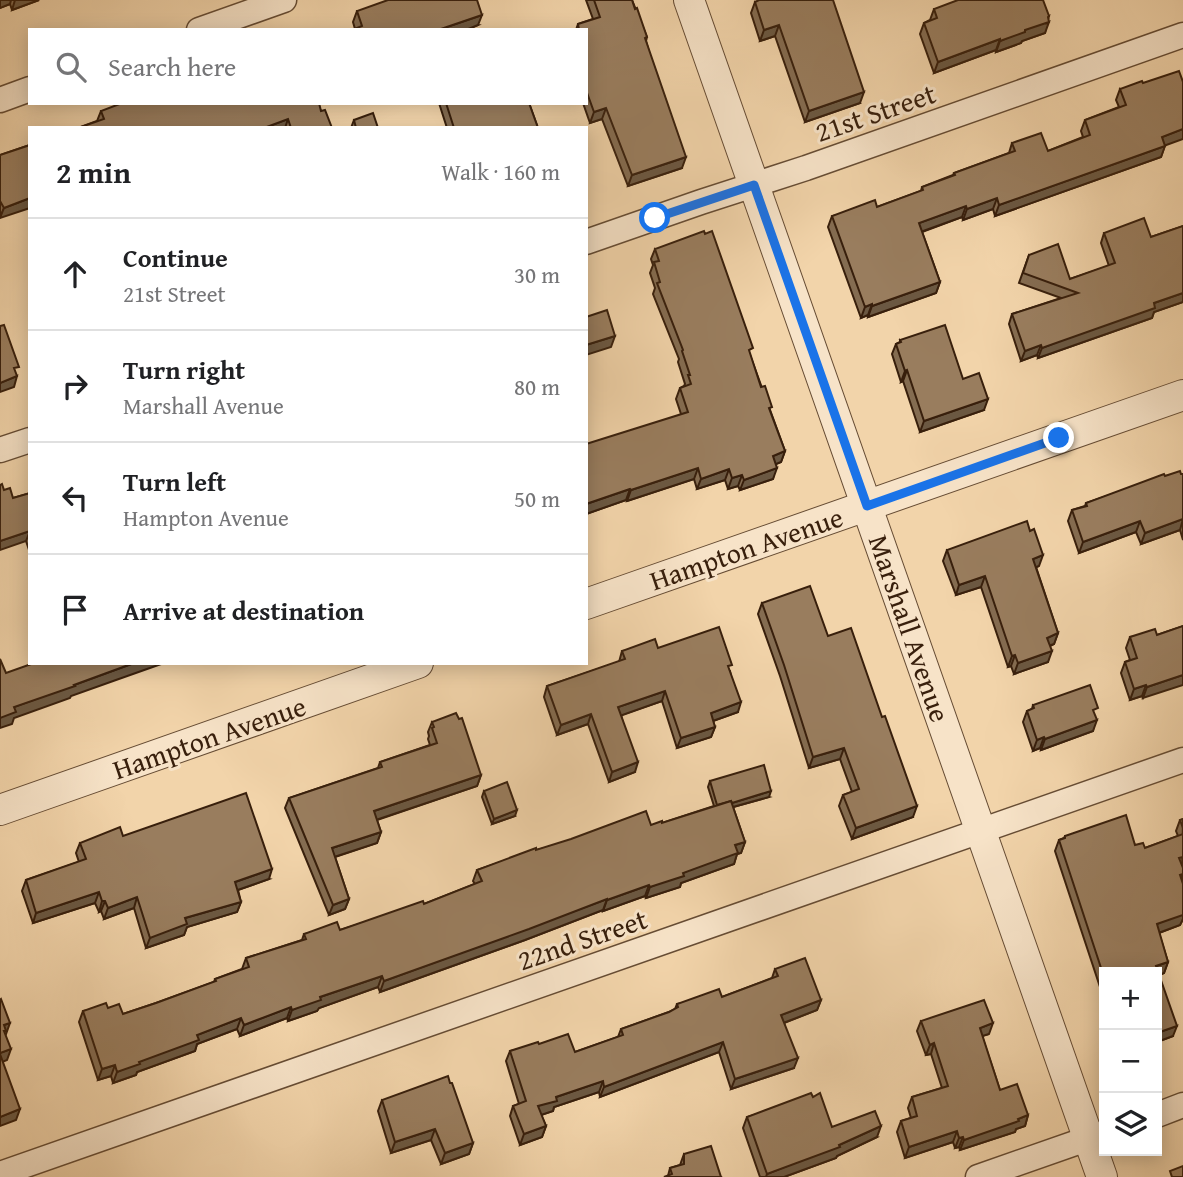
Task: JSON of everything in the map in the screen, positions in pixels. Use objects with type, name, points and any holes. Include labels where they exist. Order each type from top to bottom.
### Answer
[{"type":"street","points":[[206,28],[285,0]]},
{"type":"street","name":"Marshall Avenue","points":[[690,0],[981,831],[1096,1136],[1102,1177]]},
{"type":"street","name":"21st Street","points":[[588,241],[1183,35]]},
{"type":"street","points":[[0,100],[28,90]]},
{"type":"street","name":"Hampton Avenue","points":[[588,603],[1183,395]]},
{"type":"street","points":[[0,450],[28,441]]},
{"type":"street","name":"Hampton Avenue","points":[[0,810],[412,665]]},
{"type":"street","name":"22nd Street","points":[[0,1174],[1183,760]]},
{"type":"street","points":[[1162,1113],[1183,1105]]},
{"type":"street","points":[[978,1177],[1096,1136]]},
{"type":"building","points":[[388,0],[477,0],[482,15],[444,28],[357,28],[362,26],[357,11]]},
{"type":"building","points":[[594,0],[632,0],[635,9],[637,8],[686,157],[632,175],[606,108],[594,112],[588,96],[588,28],[579,28],[578,24],[600,17]]},
{"type":"building","points":[[833,0],[864,92],[809,111],[779,25],[764,30],[755,2]]},
{"type":"building","points":[[958,0],[1043,0],[1049,22],[938,62],[924,23],[937,18],[934,9]]},
{"type":"building","points":[[1179,71],[1183,82],[1183,129],[1162,137],[1165,146],[999,205],[997,198],[919,223],[940,282],[865,307],[832,216],[875,200],[877,207],[923,190],[922,187],[955,175],[954,173],[1015,151],[1012,143],[1041,133],[1048,151],[1090,135],[1085,120],[1126,105],[1120,89]]},
{"type":"building","points":[[117,105],[320,105],[321,111],[325,110],[331,126],[290,126],[288,119],[269,126],[84,126],[104,119],[101,111]]},
{"type":"building","points":[[447,105],[530,105],[537,126],[453,126]]},
{"type":"building","points":[[373,113],[377,126],[356,126],[354,120]]},
{"type":"building","points":[[28,146],[28,199],[4,208],[0,201],[0,155]]},
{"type":"building","points":[[1144,218],[1151,237],[1183,226],[1183,293],[1154,303],[1155,308],[1042,348],[1041,345],[1025,351],[1012,314],[1078,293],[1023,273],[1029,255],[1058,244],[1070,279],[1115,263],[1104,233]]},
{"type":"building","points":[[704,231],[705,234],[712,231],[753,348],[749,350],[761,387],[765,386],[772,407],[769,408],[785,451],[773,456],[777,468],[744,480],[742,475],[732,478],[729,469],[701,479],[698,468],[588,503],[588,443],[688,412],[680,388],[691,384],[690,375],[657,283],[660,282],[654,262],[659,261],[655,249]]},
{"type":"building","points":[[607,310],[615,336],[588,344],[588,316]]},
{"type":"building","points":[[4,325],[19,367],[14,368],[17,376],[0,383],[0,326]]},
{"type":"building","points":[[945,325],[963,379],[979,373],[988,399],[924,421],[896,344],[901,342],[900,340]]},
{"type":"building","points":[[1180,471],[1183,474],[1183,519],[1145,533],[1140,521],[1083,542],[1072,510],[1164,474],[1165,476]]},
{"type":"building","points":[[2,484],[4,490],[10,488],[13,498],[28,494],[28,532],[0,541]]},
{"type":"building","points":[[1027,521],[1030,531],[1034,529],[1043,555],[1033,559],[1058,633],[1047,638],[1052,651],[1018,663],[1015,655],[1012,656],[985,576],[959,585],[947,550]]},
{"type":"building","points":[[810,586],[828,636],[851,628],[917,806],[856,828],[843,795],[859,789],[844,748],[813,757],[762,603]]},
{"type":"building","points":[[1183,626],[1183,675],[1134,689],[1125,662],[1137,658],[1130,637],[1155,629],[1157,635]]},
{"type":"building","points":[[719,627],[732,665],[728,666],[741,702],[711,713],[715,727],[681,738],[665,691],[618,707],[638,762],[612,772],[591,714],[561,725],[547,686],[625,659],[622,651],[655,639],[658,648]]},
{"type":"building","points":[[0,659],[6,673],[28,665],[129,665],[14,707],[16,712],[0,718]]},
{"type":"building","points":[[1090,685],[1098,708],[1093,710],[1097,720],[1037,740],[1027,711],[1034,708],[1033,705]]},
{"type":"building","points":[[456,713],[459,719],[462,718],[481,775],[374,811],[381,832],[332,848],[349,899],[333,905],[289,798],[382,767],[380,762],[437,743],[432,722]]},
{"type":"building","points":[[764,765],[771,791],[717,805],[710,781]]},
{"type":"building","points":[[507,782],[517,810],[494,819],[484,791]]},
{"type":"building","points":[[246,793],[272,869],[235,882],[241,902],[185,918],[187,924],[150,938],[137,897],[108,908],[99,892],[36,913],[26,880],[86,859],[80,843],[120,827],[123,836]]},
{"type":"building","points":[[731,801],[745,842],[735,845],[738,853],[683,873],[684,876],[607,899],[384,981],[382,976],[320,997],[321,1000],[292,1010],[291,1007],[244,1025],[241,1018],[197,1035],[199,1040],[117,1072],[115,1065],[102,1069],[83,1011],[106,1003],[108,1008],[119,1004],[123,1014],[156,1003],[249,967],[246,958],[306,939],[304,934],[337,922],[340,930],[423,901],[424,904],[482,881],[477,870],[646,811],[651,825]]},
{"type":"building","points":[[1126,815],[1135,845],[1143,843],[1145,848],[1183,834],[1183,857],[1179,858],[1183,868],[1183,874],[1180,875],[1183,884],[1183,915],[1157,924],[1168,962],[1156,967],[1101,967],[1059,840]]},
{"type":"building","points":[[805,958],[821,1000],[781,1015],[798,1058],[735,1079],[723,1042],[604,1087],[603,1081],[556,1097],[557,1101],[538,1106],[546,1126],[524,1134],[513,1106],[526,1101],[510,1051],[568,1034],[575,1052],[623,1035],[621,1029],[669,1012],[678,1007],[677,1004],[719,989],[722,997],[778,976],[775,969]]},
{"type":"building","points":[[1162,983],[1177,1026],[1162,1031]]},
{"type":"building","points":[[0,1000],[10,1023],[4,1025],[4,1031],[11,1049],[0,1053]]},
{"type":"building","points":[[984,1000],[993,1023],[980,1028],[1000,1090],[1017,1084],[1028,1115],[1018,1119],[1019,1121],[964,1140],[963,1137],[959,1138],[957,1131],[909,1147],[901,1121],[917,1116],[912,1097],[948,1086],[934,1043],[930,1045],[921,1021]]},
{"type":"building","points":[[0,1054],[20,1109],[0,1117]]},
{"type":"building","points":[[448,1076],[473,1143],[445,1153],[435,1129],[395,1142],[382,1100]]},
{"type":"building","points":[[811,1093],[813,1097],[820,1093],[832,1127],[875,1111],[881,1126],[839,1145],[840,1147],[767,1174],[747,1117]]},
{"type":"building","points":[[711,1146],[721,1177],[664,1177],[672,1174],[670,1168],[684,1164],[684,1154]]},
{"type":"building","points":[[1183,1166],[1183,1177],[1172,1177],[1170,1171]]},
{"type":"route","points":[[655,218],[754,185],[867,506],[1059,438]]}]
